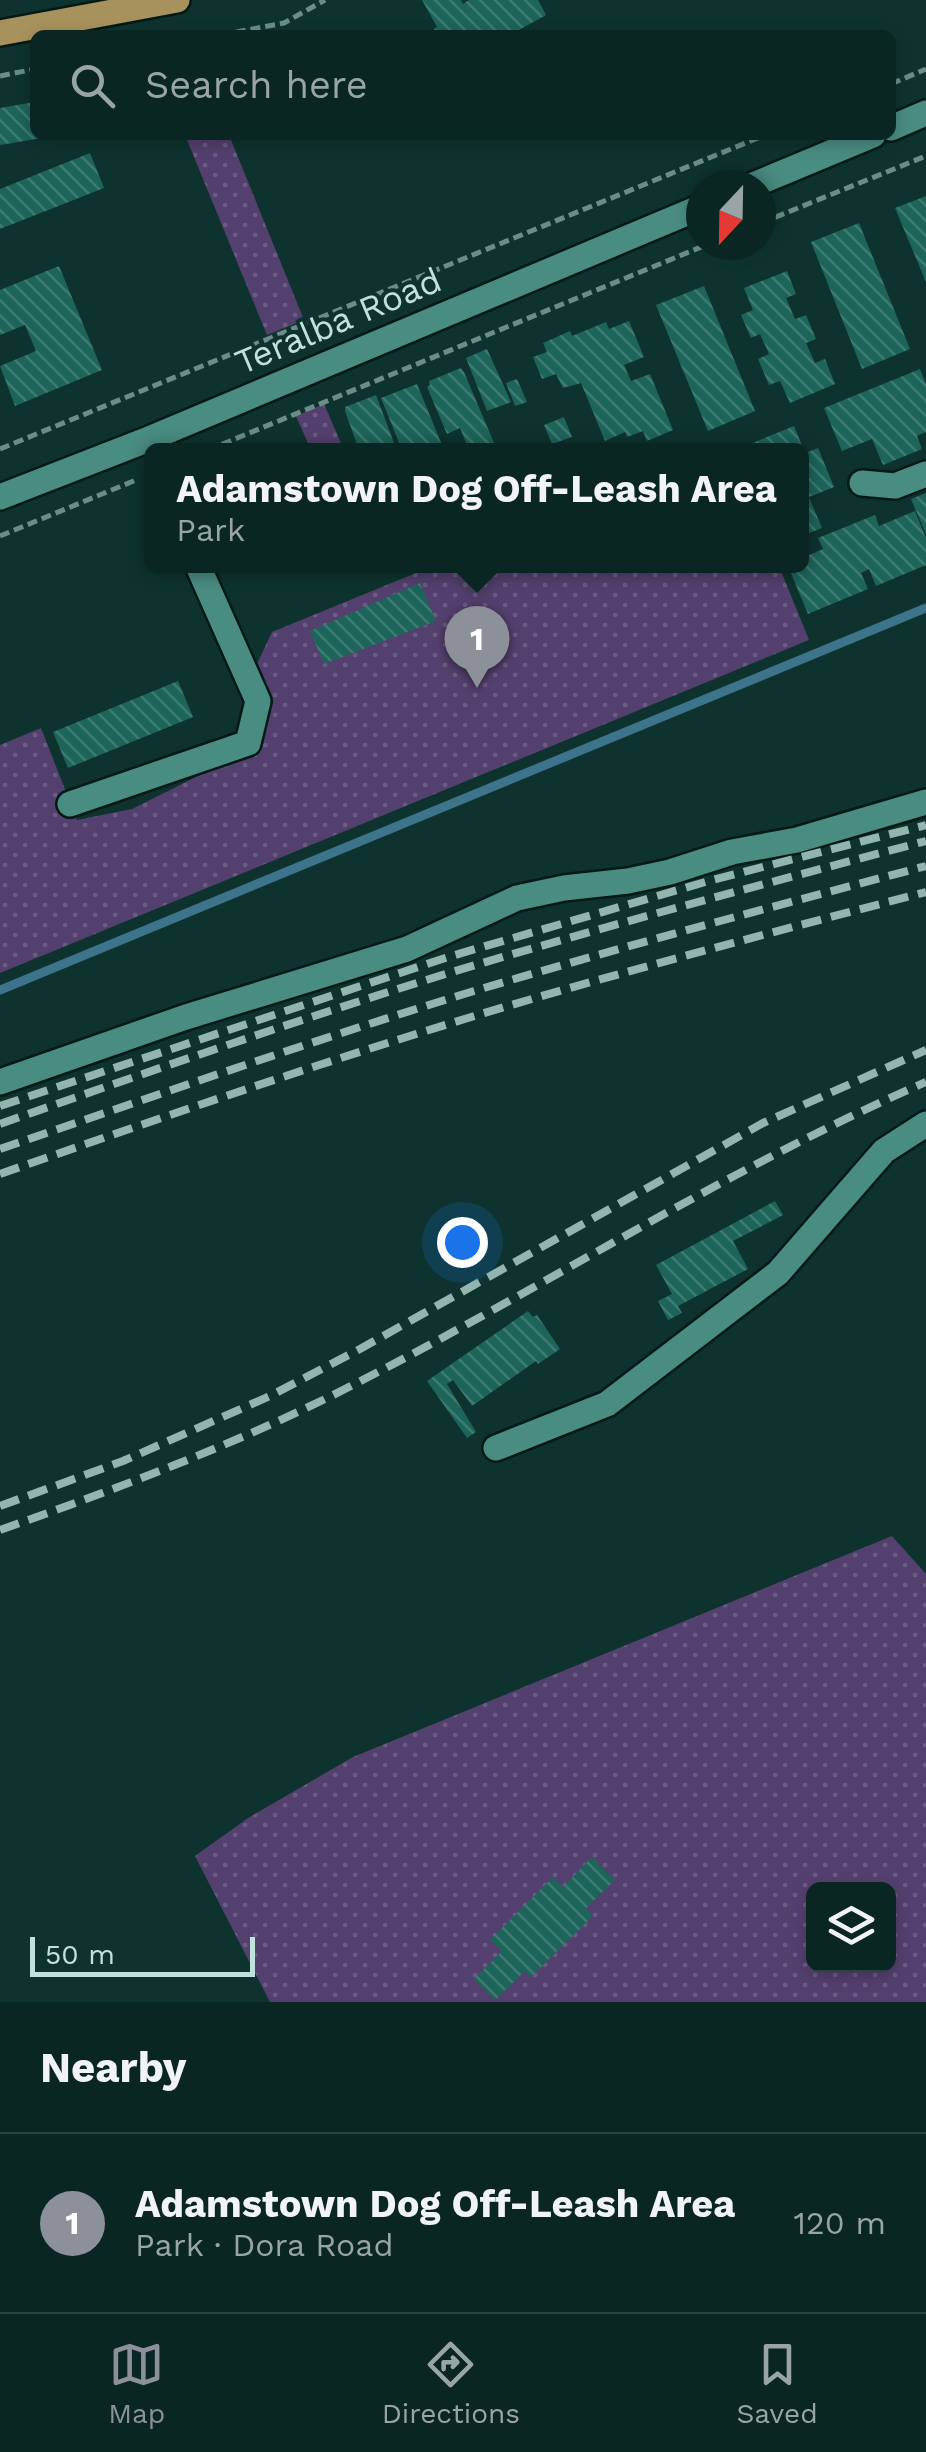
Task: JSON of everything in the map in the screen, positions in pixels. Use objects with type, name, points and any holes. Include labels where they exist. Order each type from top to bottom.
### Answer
[{"type":"main road","points":[[0,33],[177,0]]},
{"type":"street","points":[[896,126],[926,113]]},
{"type":"street","points":[[776,175],[861,140]]},
{"type":"street","name":"Teralba Road","points":[[181,443],[686,214]]},
{"type":"street","name":"Teralba Road","points":[[0,497],[144,460]]},
{"type":"street","points":[[862,483],[895,486],[926,474]]},
{"type":"street","points":[[70,804],[248,743],[258,701],[201,573]]},
{"type":"street","points":[[0,1082],[186,1017],[407,949],[517,898],[670,872],[926,802]]},
{"type":"street","points":[[496,1448],[607,1404],[778,1273],[884,1151],[926,1124]]},
{"type":"path","points":[[249,30],[284,24],[325,0]]},
{"type":"path","points":[[896,82],[926,69]]},
{"type":"path","points":[[0,76],[30,71]]},
{"type":"path","points":[[0,449],[754,140]]},
{"type":"path","points":[[776,217],[926,156]]},
{"type":"path","points":[[225,443],[686,253]]},
{"type":"path","points":[[0,536],[144,460]]},
{"type":"shaded area","points":[[187,140],[231,140],[304,320],[267,335]]},
{"type":"shaded area","points":[[324,404],[341,443],[308,443],[296,416]]},
{"type":"shaded area","points":[[416,573],[782,573],[809,640],[0,973],[0,745],[41,728],[77,820],[132,809],[252,749],[267,713],[257,664],[272,632]]},
{"type":"shaded area","points":[[892,1536],[926,1574],[926,2002],[270,2002],[195,1856],[248,1818],[353,1757]]},
{"type":"building","points":[[422,0],[461,0],[463,4],[469,0],[538,0],[546,15],[519,30],[434,30],[437,27]]},
{"type":"building","points":[[30,103],[30,140],[0,145],[0,108]]},
{"type":"building","points":[[90,153],[104,188],[0,229],[0,189]]},
{"type":"building","points":[[926,196],[926,282],[895,208]]},
{"type":"building","points":[[859,223],[910,349],[862,369],[811,242]]},
{"type":"building","points":[[59,266],[102,370],[15,406],[0,366],[36,351],[25,325],[0,335],[0,290]]},
{"type":"building","points":[[787,271],[796,294],[786,298],[795,319],[806,315],[816,339],[806,343],[815,363],[825,359],[835,384],[790,403],[780,381],[769,385],[758,359],[769,354],[760,334],[751,338],[741,315],[753,310],[744,288]]},
{"type":"building","points":[[704,286],[755,411],[708,431],[656,305]]},
{"type":"building","points":[[629,321],[644,357],[624,365],[631,381],[650,374],[673,430],[647,441],[643,431],[627,437],[625,432],[605,441],[581,383],[563,388],[556,374],[542,379],[533,357],[547,352],[543,343],[570,331],[572,336],[606,322],[609,329]]},
{"type":"building","points":[[487,349],[511,402],[487,411],[466,358]]},
{"type":"building","points":[[461,368],[494,443],[466,443],[460,428],[447,434],[427,387],[429,381]]},
{"type":"building","points":[[920,369],[926,384],[926,432],[917,436],[922,449],[883,465],[872,439],[842,451],[824,408]]},
{"type":"building","points":[[517,379],[527,402],[515,406],[506,383]]},
{"type":"building","points":[[417,384],[441,443],[399,443],[381,398]]},
{"type":"building","points":[[376,395],[394,443],[356,443],[345,407]]},
{"type":"building","points":[[564,417],[572,437],[552,443],[544,425]]},
{"type":"building","points":[[794,426],[801,443],[752,443]]},
{"type":"building","points":[[818,448],[834,487],[809,497],[809,451]]},
{"type":"building","points":[[926,493],[926,534],[911,499]]},
{"type":"building","points":[[809,497],[822,528],[809,533]]},
{"type":"building","points":[[915,511],[926,538],[926,565],[876,586],[869,569],[861,573],[868,589],[808,614],[791,573],[809,573],[809,555],[823,549],[818,538],[875,515],[879,526]]},
{"type":"building","points":[[420,583],[436,621],[324,664],[310,631]]},
{"type":"building","points":[[178,681],[193,717],[68,768],[53,732]]},
{"type":"building","points":[[775,1201],[783,1215],[733,1241],[748,1269],[678,1306],[682,1313],[668,1320],[658,1301],[672,1294],[656,1265]]},
{"type":"building","points":[[528,1311],[533,1317],[537,1315],[560,1349],[472,1406],[453,1380],[447,1384],[476,1432],[467,1438],[427,1381]]},
{"type":"building","points":[[592,1857],[615,1880],[586,1908],[593,1916],[531,1977],[525,1971],[495,2000],[474,1979],[502,1951],[490,1940],[553,1877],[563,1887]]},
{"type":"waterway","points":[[0,990],[926,608]]},
{"type":"railway","points":[[0,1106],[448,957],[712,880],[926,825]]},
{"type":"railway","points":[[0,1124],[452,972],[926,841]]},
{"type":"railway","points":[[0,1149],[474,991],[926,866]]},
{"type":"railway","points":[[0,1174],[300,1071],[481,1014],[926,892]]},
{"type":"railway","points":[[0,1506],[123,1461],[270,1396],[763,1123],[926,1050]]},
{"type":"railway","points":[[0,1530],[163,1470],[323,1400],[772,1156],[926,1082]]},
{"type":"place","name":"Adamstown Dog Off-Leash Area","points":[[477,688]]}]
